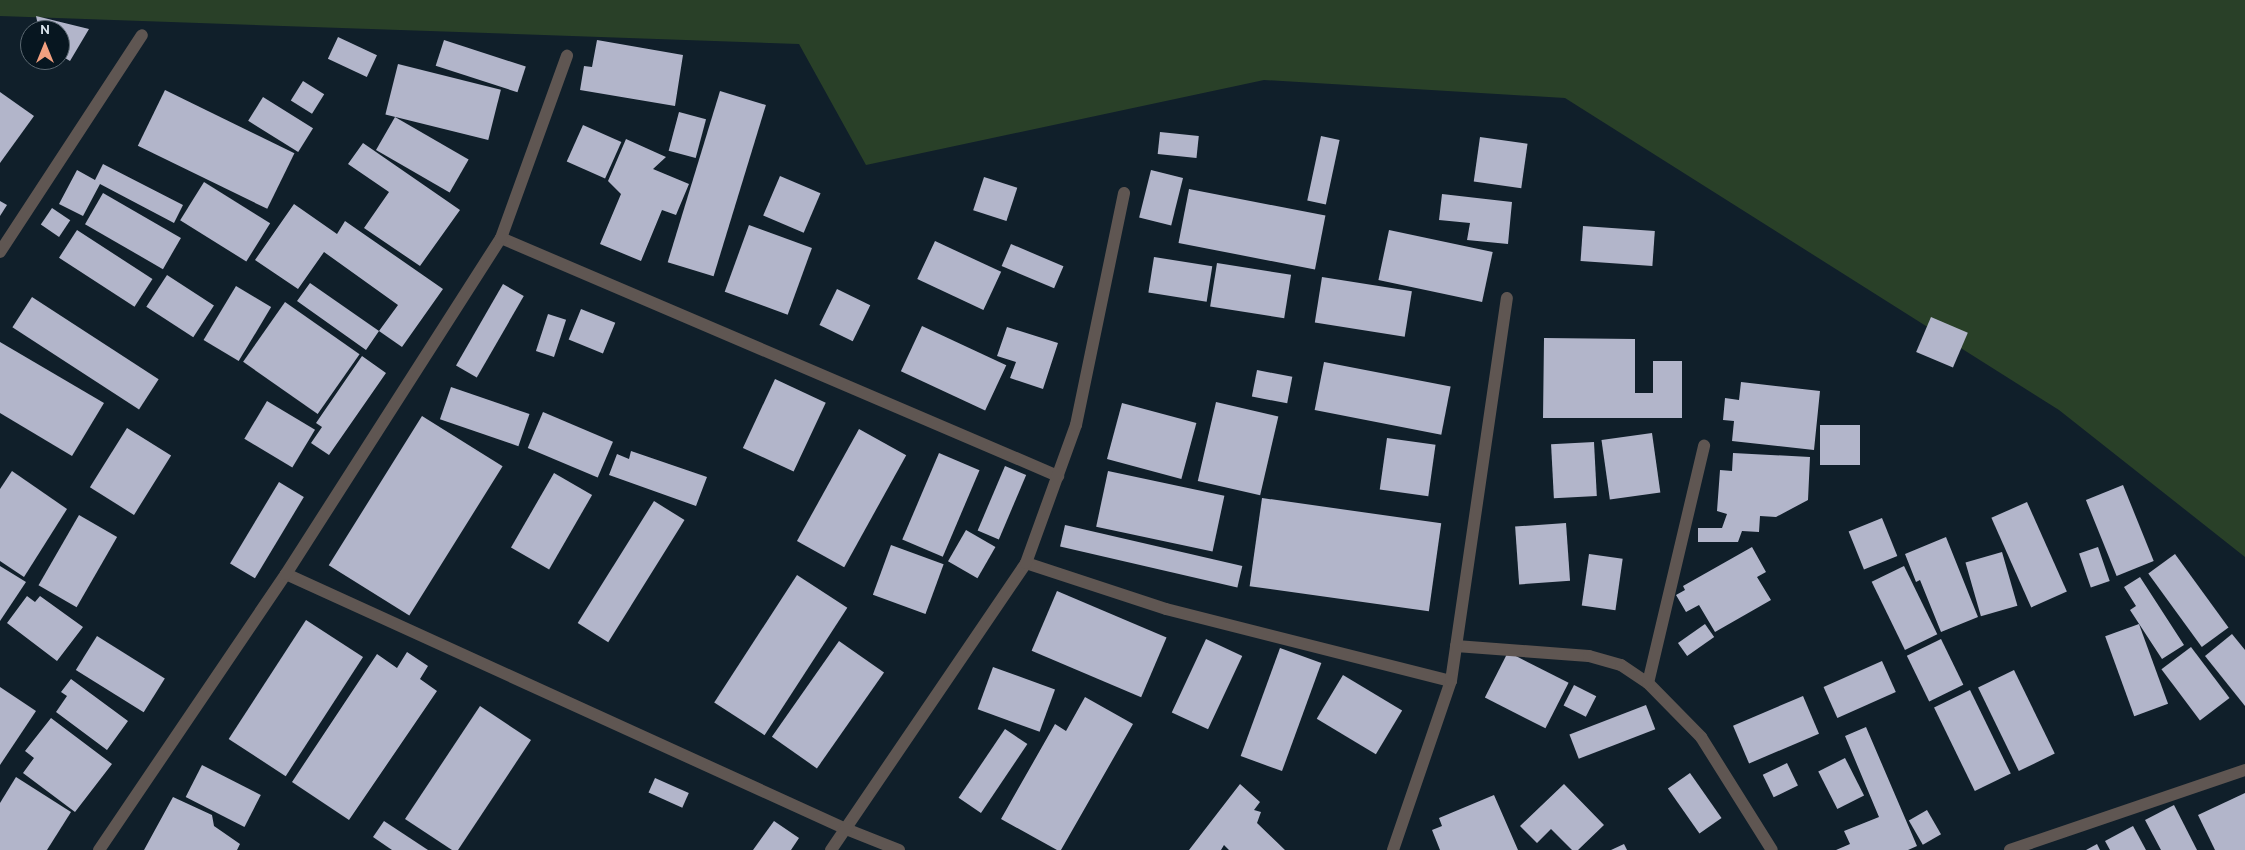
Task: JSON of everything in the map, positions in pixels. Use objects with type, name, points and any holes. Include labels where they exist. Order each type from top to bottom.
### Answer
[{"type":"street","points":[[0,252],[142,35]]},
{"type":"street","points":[[99,850],[286,574],[501,238],[567,56]]},
{"type":"street","points":[[831,850],[1026,562],[1076,425],[1124,193]]},
{"type":"street","points":[[501,238],[1058,476]]},
{"type":"street","points":[[1393,850],[1451,681],[1507,298]]},
{"type":"street","points":[[1648,683],[1704,446]]},
{"type":"street","points":[[1026,562],[1166,609],[1451,681]]},
{"type":"street","points":[[286,574],[846,830],[899,850]]},
{"type":"street","points":[[1456,646],[1589,656],[1621,665],[1648,683],[1701,737],[1772,850]]},
{"type":"street","points":[[2010,850],[2245,770]]},
{"type":"green space","points":[[0,0],[2245,0],[2245,557],[2059,410],[1565,98],[1264,80],[866,165],[799,44],[0,16]]},
{"type":"building","points":[[36,16],[52,20],[37,20]]},
{"type":"building","points":[[70,24],[89,29],[70,61]]},
{"type":"building","points":[[338,37],[377,55],[367,77],[328,59]]},
{"type":"building","points":[[444,40],[526,67],[517,92],[436,66]]},
{"type":"building","points":[[597,40],[683,55],[675,106],[580,90],[584,66],[592,67]]},
{"type":"building","points":[[398,64],[501,90],[488,140],[385,114]]},
{"type":"building","points":[[303,81],[324,94],[312,114],[291,101]]},
{"type":"building","points":[[165,90],[294,153],[267,209],[138,146]]},
{"type":"building","points":[[720,91],[766,105],[714,276],[668,262]]},
{"type":"building","points":[[0,92],[34,116],[0,163]]},
{"type":"building","points":[[263,97],[313,128],[298,152],[248,121]]},
{"type":"building","points":[[679,112],[706,119],[696,158],[669,151]]},
{"type":"building","points":[[395,117],[469,159],[450,192],[376,150]]},
{"type":"building","points":[[583,125],[621,142],[605,179],[567,162]]},
{"type":"building","points":[[1160,132],[1199,136],[1196,158],[1158,154]]},
{"type":"building","points":[[1321,136],[1340,140],[1326,205],[1307,201]]},
{"type":"building","points":[[1480,137],[1528,144],[1521,188],[1474,182]]},
{"type":"building","points":[[626,139],[666,157],[653,169],[689,184],[676,215],[662,210],[641,261],[600,244],[621,194],[608,181]]},
{"type":"building","points":[[363,143],[460,210],[420,266],[364,228],[389,192],[348,164]]},
{"type":"building","points":[[103,164],[183,205],[174,223],[100,184],[83,216],[59,204],[77,170],[95,180]]},
{"type":"building","points":[[1151,170],[1183,178],[1171,226],[1139,218]]},
{"type":"building","points":[[780,176],[821,193],[804,233],[763,216]]},
{"type":"building","points":[[984,177],[1017,188],[1006,221],[973,210]]},
{"type":"building","points":[[204,182],[270,223],[246,261],[180,220]]},
{"type":"building","points":[[1189,189],[1325,216],[1315,270],[1179,243]]},
{"type":"building","points":[[103,193],[181,238],[163,269],[85,224]]},
{"type":"building","points":[[1442,194],[1512,202],[1508,244],[1467,240],[1470,223],[1439,220]]},
{"type":"building","points":[[0,201],[7,205],[0,216]]},
{"type":"building","points":[[294,204],[337,234],[345,221],[443,289],[402,347],[379,331],[398,305],[324,252],[298,289],[255,260]]},
{"type":"building","points":[[52,208],[70,220],[59,237],[41,225]]},
{"type":"building","points":[[749,225],[812,248],[788,315],[725,292]]},
{"type":"building","points":[[1583,226],[1655,231],[1652,266],[1581,261]]},
{"type":"building","points":[[77,230],[152,279],[135,307],[59,258]]},
{"type":"building","points":[[1389,230],[1493,252],[1482,302],[1378,280]]},
{"type":"building","points":[[935,241],[1001,272],[983,310],[917,279]]},
{"type":"building","points":[[1011,244],[1063,266],[1054,288],[1002,266]]},
{"type":"building","points":[[1154,257],[1212,266],[1207,302],[1148,293]]},
{"type":"building","points":[[1217,263],[1291,275],[1284,318],[1210,306]]},
{"type":"building","points":[[167,275],[214,305],[193,337],[146,307]]},
{"type":"building","points":[[1322,277],[1412,291],[1405,337],[1315,322]]},
{"type":"building","points":[[310,283],[379,331],[366,350],[297,301]]},
{"type":"building","points":[[503,284],[524,296],[477,377],[456,365]]},
{"type":"building","points":[[236,286],[271,307],[239,361],[204,340]]},
{"type":"building","points":[[837,289],[870,305],[853,341],[819,325]]},
{"type":"building","points":[[32,297],[159,379],[139,409],[12,327]]},
{"type":"building","points":[[285,302],[360,354],[318,414],[243,362]]},
{"type":"building","points":[[581,309],[615,323],[603,353],[569,340]]},
{"type":"building","points":[[548,314],[566,320],[554,357],[536,351]]},
{"type":"building","points":[[1931,317],[1968,333],[1953,368],[1916,352]]},
{"type":"building","points":[[922,326],[1006,365],[985,411],[901,371]]},
{"type":"building","points":[[1007,327],[1058,343],[1043,389],[1010,378],[1016,362],[997,356]]},
{"type":"building","points":[[1544,338],[1635,339],[1635,393],[1653,393],[1653,361],[1682,361],[1682,418],[1543,418]]},
{"type":"building","points":[[0,342],[104,403],[72,456],[0,413]]},
{"type":"building","points":[[362,356],[386,373],[329,455],[311,443],[322,427],[316,423]]},
{"type":"building","points":[[1324,362],[1451,387],[1441,435],[1315,410]]},
{"type":"building","points":[[1257,370],[1292,377],[1287,403],[1252,397]]},
{"type":"building","points":[[775,379],[826,403],[794,472],[743,448]]},
{"type":"building","points":[[1741,382],[1820,391],[1814,450],[1732,441],[1734,421],[1723,420],[1725,398],[1739,400]]},
{"type":"building","points":[[451,387],[529,414],[518,446],[440,419]]},
{"type":"building","points":[[267,401],[315,430],[292,468],[244,439]]},
{"type":"building","points":[[1216,402],[1278,416],[1260,495],[1198,481]]},
{"type":"building","points":[[1122,403],[1196,423],[1181,479],[1107,459]]},
{"type":"building","points":[[543,412],[613,442],[598,478],[528,448]]},
{"type":"building","points":[[422,416],[503,466],[409,616],[329,565]]},
{"type":"building","points":[[1820,425],[1860,425],[1860,465],[1820,465]]},
{"type":"building","points":[[127,428],[171,456],[134,515],[90,487]]},
{"type":"building","points":[[859,429],[906,455],[844,567],[797,541]]},
{"type":"building","points":[[1652,433],[1660,492],[1610,500],[1601,440]]},
{"type":"building","points":[[1387,438],[1436,445],[1428,496],[1380,489]]},
{"type":"building","points":[[1594,442],[1597,496],[1554,498],[1551,444]]},
{"type":"building","points":[[631,451],[707,477],[696,506],[609,475],[617,454],[629,459]]},
{"type":"building","points":[[939,453],[980,470],[943,557],[902,540]]},
{"type":"building","points":[[1733,453],[1810,457],[1808,500],[1776,517],[1760,516],[1759,532],[1742,531],[1738,542],[1698,542],[1698,528],[1722,528],[1727,514],[1717,511],[1720,470],[1732,471]]},
{"type":"building","points":[[1005,466],[1026,475],[999,539],[978,530]]},
{"type":"building","points":[[12,471],[67,509],[24,577],[0,561],[0,489]]},
{"type":"building","points":[[1108,471],[1224,496],[1213,551],[1096,527]]},
{"type":"building","points":[[554,473],[592,495],[549,569],[511,547]]},
{"type":"building","points":[[279,482],[304,497],[255,578],[230,563]]},
{"type":"building","points":[[2123,485],[2154,561],[2117,576],[2086,500]]},
{"type":"building","points":[[1262,498],[1441,523],[1429,611],[1250,586]]},
{"type":"building","points":[[654,501],[685,520],[608,642],[578,623]]},
{"type":"building","points":[[2027,502],[2067,592],[2031,607],[1991,518]]},
{"type":"building","points":[[79,515],[117,537],[77,607],[38,585]]},
{"type":"building","points":[[1882,518],[1897,556],[1864,570],[1849,531]]},
{"type":"building","points":[[1566,523],[1570,581],[1519,584],[1515,527]]},
{"type":"building","points":[[1065,525],[1242,566],[1237,587],[1060,546]]},
{"type":"building","points":[[966,530],[995,547],[977,578],[948,561]]},
{"type":"building","points":[[1946,537],[1978,617],[1941,632],[1920,580],[1916,582],[1905,554]]},
{"type":"building","points":[[891,545],[944,564],[925,614],[873,595]]},
{"type":"building","points":[[1752,547],[1766,572],[1757,577],[1771,600],[1715,632],[1699,605],[1686,612],[1676,595],[1685,590],[1683,586]]},
{"type":"building","points":[[2098,547],[2110,581],[2091,588],[2079,554]]},
{"type":"building","points":[[2002,552],[2017,606],[1981,616],[1965,562]]},
{"type":"building","points":[[1589,554],[1623,559],[1615,610],[1582,605]]},
{"type":"building","points":[[2175,554],[2228,628],[2202,647],[2148,573]]},
{"type":"building","points":[[0,566],[26,582],[0,621]]},
{"type":"building","points":[[1904,566],[1937,634],[1905,650],[1872,582]]},
{"type":"building","points":[[797,575],[847,608],[765,735],[714,702]]},
{"type":"building","points":[[2140,577],[2184,645],[2162,659],[2130,610],[2136,606],[2124,587]]},
{"type":"building","points":[[1057,591],[1167,637],[1141,697],[1032,651]]},
{"type":"building","points":[[27,596],[35,602],[40,596],[83,627],[57,661],[7,623]]},
{"type":"building","points":[[306,620],[363,657],[286,776],[229,739]]},
{"type":"building","points":[[1705,624],[1714,637],[1687,656],[1678,643]]},
{"type":"building","points":[[2139,624],[2168,704],[2134,716],[2105,636]]},
{"type":"building","points":[[2232,634],[2245,650],[2245,706],[2205,656]]},
{"type":"building","points":[[97,636],[165,678],[144,712],[76,670]]},
{"type":"building","points":[[1206,639],[1242,656],[1208,729],[1172,712]]},
{"type":"building","points":[[1941,639],[1963,685],[1929,701],[1907,656]]},
{"type":"building","points":[[839,641],[884,673],[817,768],[772,737]]},
{"type":"building","points":[[2191,647],[2230,698],[2200,720],[2161,669]]},
{"type":"building","points":[[1280,648],[1321,663],[1282,771],[1241,756]]},
{"type":"building","points":[[407,652],[428,666],[420,679],[437,691],[349,820],[292,782],[377,654],[397,668]]},
{"type":"building","points":[[1508,652],[1569,683],[1545,728],[1485,697]]},
{"type":"building","points":[[1882,661],[1896,692],[1837,718],[1824,687]]},
{"type":"building","points":[[993,667],[1055,690],[1040,732],[978,709]]},
{"type":"building","points":[[2014,670],[2055,754],[2019,771],[1978,688]]},
{"type":"building","points":[[1343,675],[1402,711],[1376,754],[1317,719]]},
{"type":"building","points":[[71,679],[128,721],[107,750],[56,712],[67,696],[61,692]]},
{"type":"building","points":[[1574,685],[1596,696],[1586,717],[1564,705]]},
{"type":"building","points":[[0,687],[36,711],[0,765]]},
{"type":"building","points":[[1970,690],[2011,774],[1975,791],[1934,708]]},
{"type":"building","points":[[1803,696],[1819,734],[1749,763],[1733,726]]},
{"type":"building","points":[[1085,697],[1133,724],[1061,850],[1057,850],[1001,819],[1055,724],[1066,731]]},
{"type":"building","points":[[1646,705],[1655,729],[1579,759],[1569,734]]},
{"type":"building","points":[[480,706],[531,740],[458,850],[452,850],[405,819]]},
{"type":"building","points":[[51,718],[112,764],[75,812],[23,773],[34,758],[25,751]]},
{"type":"building","points":[[1866,727],[1917,846],[1908,850],[1836,850],[1850,844],[1844,831],[1879,817],[1845,736]]},
{"type":"building","points":[[1005,729],[1027,744],[981,813],[959,798]]},
{"type":"building","points":[[1845,758],[1864,795],[1837,809],[1818,772]]},
{"type":"building","points":[[1787,763],[1798,785],[1774,797],[1763,775]]},
{"type":"building","points":[[202,765],[261,795],[244,827],[186,797]]},
{"type":"building","points":[[1690,773],[1722,818],[1699,834],[1668,788]]},
{"type":"building","points":[[16,777],[71,812],[47,850],[0,850],[0,803]]},
{"type":"building","points":[[655,778],[689,793],[682,808],[648,793]]},
{"type":"building","points":[[1240,784],[1260,802],[1254,810],[1261,812],[1257,823],[1285,850],[1229,850],[1224,845],[1221,850],[1189,850]]},
{"type":"building","points":[[1564,784],[1604,825],[1578,850],[1572,850],[1551,829],[1537,843],[1520,826]]},
{"type":"building","points":[[2245,793],[2245,850],[2215,850],[2198,815]]},
{"type":"building","points":[[1494,795],[1518,850],[1440,850],[1432,830],[1442,826],[1439,818]]},
{"type":"building","points":[[173,797],[212,815],[214,826],[240,844],[237,850],[144,850]]},
{"type":"building","points":[[2174,805],[2197,850],[2161,850],[2145,820]]},
{"type":"building","points":[[1927,810],[1941,834],[1923,845],[1909,820]]},
{"type":"building","points":[[384,821],[428,850],[392,850],[373,837]]},
{"type":"building","points":[[774,821],[799,838],[791,850],[753,850]]},
{"type":"building","points":[[2133,826],[2146,850],[2110,850],[2105,841]]},
{"type":"building","points":[[1624,844],[1627,850],[1611,850]]},
{"type":"building","points":[[2097,844],[2100,850],[2086,850]]}]
